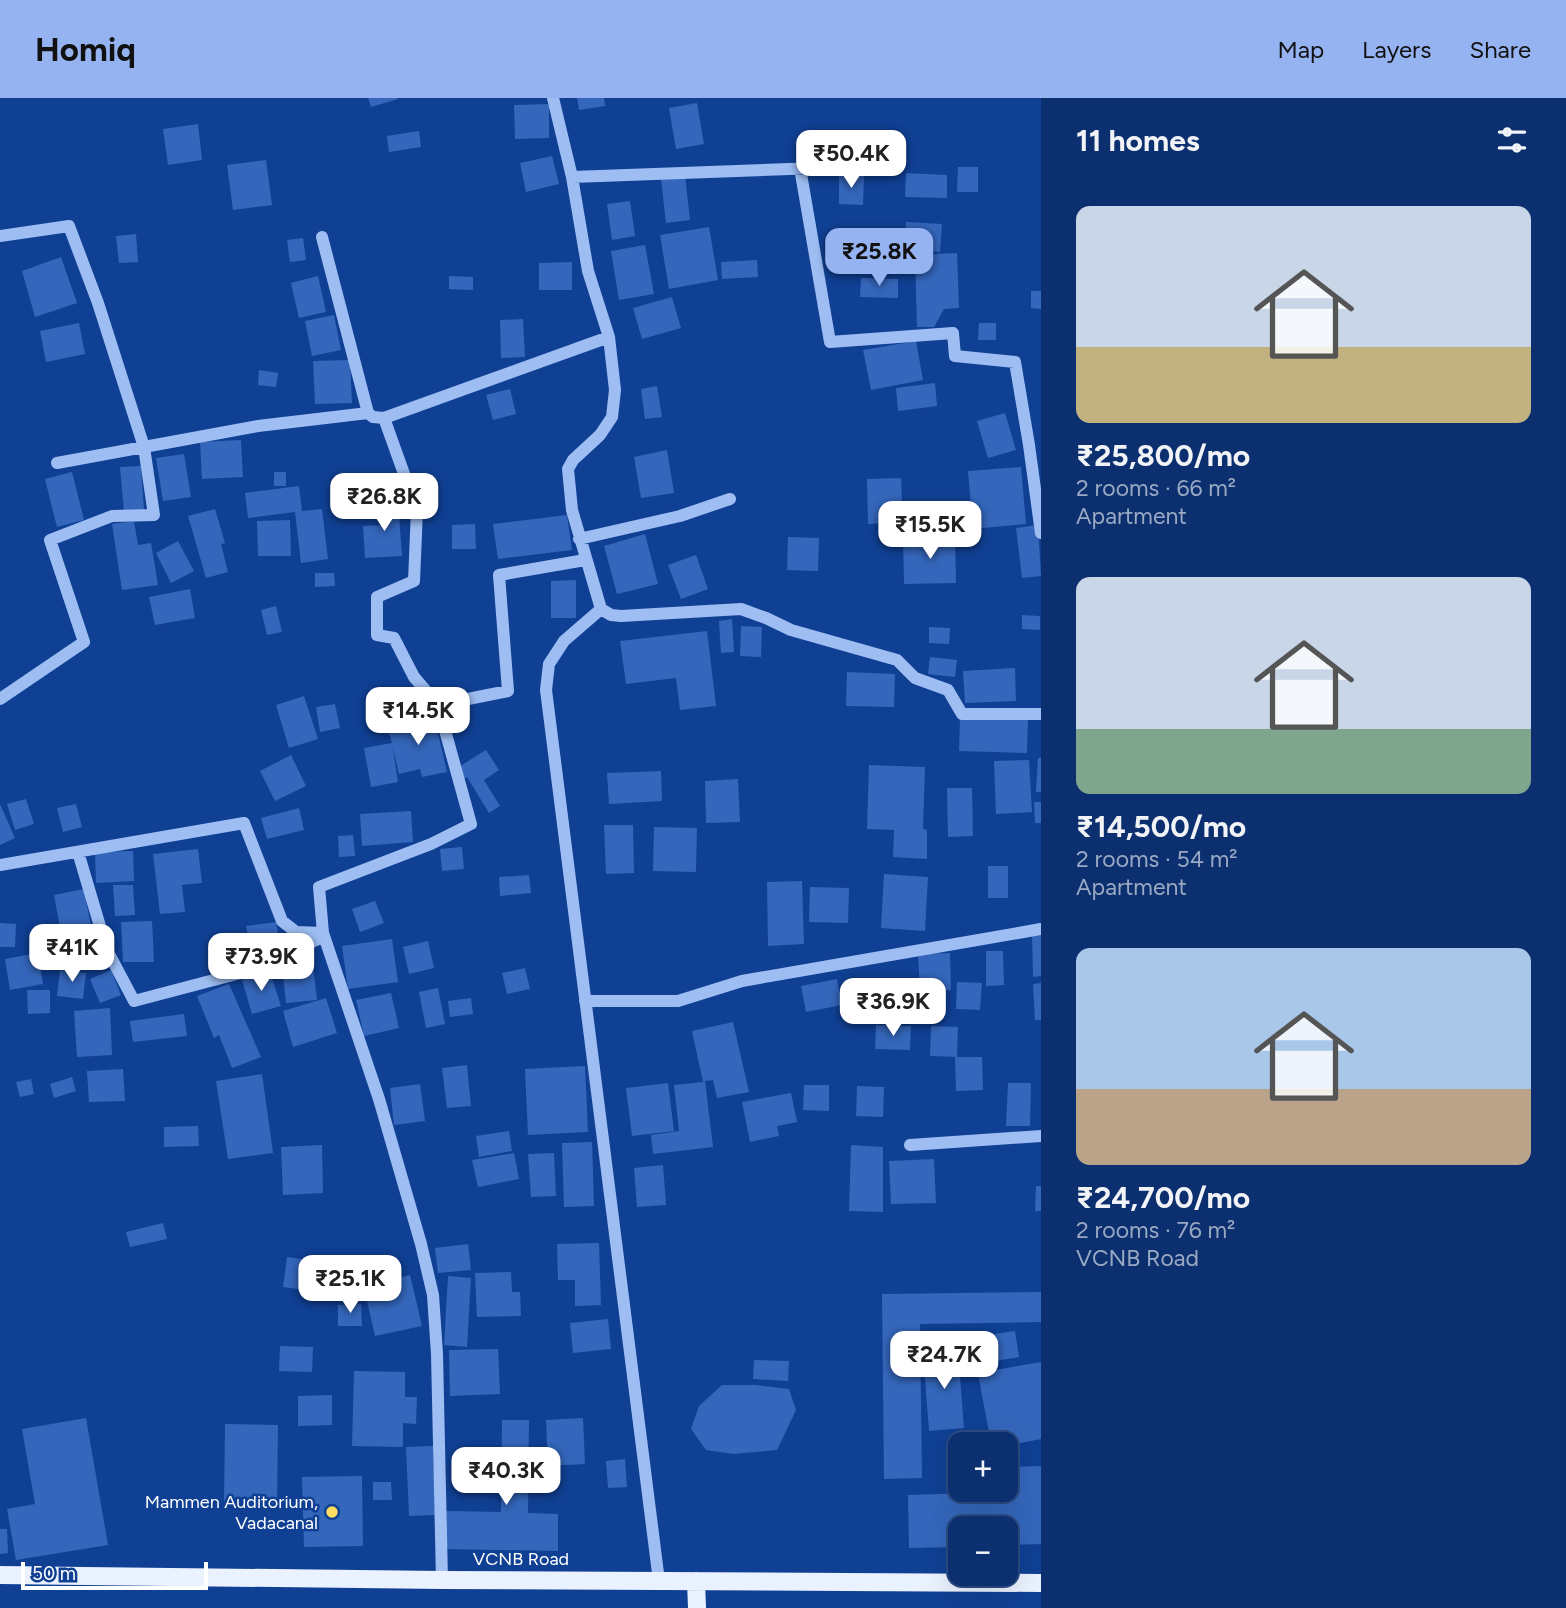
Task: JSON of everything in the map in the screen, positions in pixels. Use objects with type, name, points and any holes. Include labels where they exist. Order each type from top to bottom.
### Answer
[{"type":"main road","name":"VCNB Road","points":[[0,1575],[1041,1583]]},
{"type":"main road","points":[[696,1581],[697,1604]]},
{"type":"street","points":[[553,98],[572,177],[588,271],[608,337],[615,390],[612,417],[600,435],[573,460],[568,469],[572,510],[601,609],[611,615],[621,616],[741,609],[791,630],[897,660],[915,678],[948,690],[962,714],[1041,714]]},
{"type":"street","points":[[572,177],[873,166]]},
{"type":"street","points":[[800,169],[830,342],[953,333],[955,356],[1015,362],[1041,533]]},
{"type":"street","points":[[0,236],[69,226],[98,303],[144,447],[154,514],[112,516],[50,540],[84,642],[0,699]]},
{"type":"street","points":[[322,237],[369,413],[373,417],[384,418],[608,337]]},
{"type":"street","points":[[57,463],[258,426],[369,413]]},
{"type":"street","points":[[384,418],[417,510],[414,581],[377,597],[377,635],[394,638],[414,677],[438,705],[471,824],[431,844],[319,887],[323,934],[379,1099],[433,1295],[437,1354],[442,1580]]},
{"type":"street","points":[[579,539],[680,516],[730,499]]},
{"type":"street","points":[[438,705],[508,691],[499,575],[586,560]]},
{"type":"street","points":[[601,609],[564,641],[549,664],[547,691],[659,1581]]},
{"type":"street","points":[[0,865],[244,823],[282,921],[296,932],[323,934]]},
{"type":"street","points":[[78,852],[107,950],[134,1001],[263,967],[323,934]]},
{"type":"street","points":[[586,1001],[678,1001],[743,981],[1041,929]]},
{"type":"street","points":[[910,1145],[1041,1136]]},
{"type":"building","points":[[368,98],[397,98],[398,99],[371,107]]},
{"type":"building","points":[[577,98],[604,98],[605,106],[579,110]]},
{"type":"building","points":[[697,103],[704,144],[676,149],[669,108]]},
{"type":"building","points":[[549,104],[549,138],[515,139],[514,105]]},
{"type":"building","points":[[198,124],[202,160],[168,165],[163,129]]},
{"type":"building","points":[[419,131],[421,147],[389,152],[387,136]]},
{"type":"building","points":[[552,156],[559,184],[526,192],[520,163]]},
{"type":"building","points":[[266,160],[272,205],[233,210],[227,165]]},
{"type":"building","points":[[958,167],[978,167],[978,192],[957,192]]},
{"type":"building","points":[[906,173],[947,175],[947,198],[905,197]]},
{"type":"building","points":[[839,175],[864,176],[863,205],[839,204]]},
{"type":"building","points":[[685,176],[690,220],[666,223],[661,179]]},
{"type":"building","points":[[630,201],[635,236],[612,240],[607,204]]},
{"type":"building","points":[[906,222],[942,224],[940,252],[905,250]]},
{"type":"building","points":[[709,227],[718,280],[669,289],[660,235]]},
{"type":"building","points":[[136,234],[138,262],[119,263],[116,236]]},
{"type":"building","points":[[303,238],[306,260],[290,262],[287,240]]},
{"type":"building","points":[[645,245],[654,294],[619,300],[611,251]]},
{"type":"building","points":[[957,253],[959,308],[944,309],[934,327],[917,327],[915,255]]},
{"type":"building","points":[[61,257],[77,303],[35,317],[22,271]]},
{"type":"building","points":[[757,260],[758,277],[722,279],[721,262]]},
{"type":"building","points":[[572,262],[572,290],[539,290],[539,263]]},
{"type":"building","points":[[318,276],[326,312],[299,318],[291,283]]},
{"type":"building","points":[[449,276],[473,277],[473,290],[449,289]]},
{"type":"building","points":[[861,278],[898,279],[898,298],[860,297]]},
{"type":"building","points":[[1031,291],[1041,291],[1041,309],[1031,308]]},
{"type":"building","points":[[672,297],[681,328],[642,339],[633,308]]},
{"type":"building","points":[[334,315],[341,350],[312,356],[305,321]]},
{"type":"building","points":[[523,319],[525,357],[501,358],[500,320]]},
{"type":"building","points":[[79,323],[85,354],[46,362],[40,331]]},
{"type":"building","points":[[979,323],[996,323],[996,340],[978,340]]},
{"type":"building","points":[[916,341],[923,380],[871,390],[863,350]]},
{"type":"building","points":[[350,360],[352,403],[315,404],[313,361]]},
{"type":"building","points":[[259,370],[278,373],[276,387],[258,385]]},
{"type":"building","points":[[935,383],[937,406],[898,411],[896,388]]},
{"type":"building","points":[[657,386],[662,417],[645,419],[641,389]]},
{"type":"building","points":[[510,389],[516,414],[493,420],[486,395]]},
{"type":"building","points":[[1005,413],[1016,450],[988,458],[977,421]]},
{"type":"building","points":[[241,440],[243,477],[202,479],[200,442]]},
{"type":"building","points":[[667,450],[674,493],[641,498],[634,457]]},
{"type":"building","points":[[184,454],[191,497],[163,501],[156,458]]},
{"type":"building","points":[[141,466],[144,510],[124,512],[120,467]]},
{"type":"building","points":[[1021,467],[1026,524],[973,529],[968,471]]},
{"type":"building","points":[[72,472],[84,520],[57,527],[45,479]]},
{"type":"building","points":[[274,472],[286,472],[286,486],[274,486]]},
{"type":"building","points":[[901,478],[903,522],[868,524],[867,479]]},
{"type":"building","points":[[299,486],[302,511],[322,509],[328,559],[301,563],[295,512],[248,518],[245,493]]},
{"type":"building","points":[[398,500],[402,556],[365,558],[363,526],[382,525],[380,501]]},
{"type":"building","points":[[215,509],[225,543],[221,544],[228,572],[206,578],[188,516]]},
{"type":"building","points":[[567,515],[572,550],[498,559],[493,524]]},
{"type":"building","points":[[290,520],[291,556],[258,556],[257,521]]},
{"type":"building","points":[[134,521],[138,545],[151,543],[158,585],[122,590],[112,524]]},
{"type":"building","points":[[475,524],[476,549],[452,549],[452,525]]},
{"type":"building","points":[[1038,525],[1041,576],[1022,578],[1016,528]]},
{"type":"building","points":[[645,534],[658,584],[617,594],[604,546]]},
{"type":"building","points":[[788,537],[819,538],[818,571],[787,570]]},
{"type":"building","points":[[955,537],[956,583],[904,584],[903,538]]},
{"type":"building","points":[[178,541],[194,571],[171,583],[156,553]]},
{"type":"building","points":[[696,555],[708,589],[681,599],[668,565]]},
{"type":"building","points":[[315,573],[334,573],[335,586],[315,587]]},
{"type":"building","points":[[576,580],[576,618],[551,618],[551,581]]},
{"type":"building","points":[[190,589],[195,618],[155,625],[149,597]]},
{"type":"building","points":[[276,606],[282,632],[267,635],[261,610]]},
{"type":"building","points":[[1022,615],[1040,616],[1040,630],[1022,629]]},
{"type":"building","points":[[732,619],[734,652],[721,653],[719,621]]},
{"type":"building","points":[[741,626],[762,627],[761,657],[740,656]]},
{"type":"building","points":[[929,627],[950,628],[949,644],[929,643]]},
{"type":"building","points":[[707,631],[716,706],[680,710],[676,678],[626,684],[620,641]]},
{"type":"building","points":[[930,657],[957,660],[955,677],[928,674]]},
{"type":"building","points":[[1015,668],[1016,701],[965,703],[963,671]]},
{"type":"building","points":[[847,672],[895,674],[894,707],[846,706]]},
{"type":"building","points":[[304,696],[318,739],[289,748],[276,705]]},
{"type":"building","points":[[335,704],[340,728],[320,732],[316,707]]},
{"type":"building","points":[[434,716],[447,772],[422,777],[420,769],[399,774],[388,727]]},
{"type":"building","points":[[960,718],[1028,719],[1027,753],[959,751]]},
{"type":"building","points":[[392,743],[398,782],[371,787],[364,748]]},
{"type":"building","points":[[486,750],[499,770],[484,780],[500,806],[489,813],[467,777],[464,779],[457,768]]},
{"type":"building","points":[[291,755],[306,786],[275,801],[260,771]]},
{"type":"building","points":[[1038,758],[1041,758],[1041,792],[1036,792]]},
{"type":"building","points":[[1029,760],[1032,812],[996,814],[994,761]]},
{"type":"building","points":[[869,765],[925,767],[923,829],[927,830],[927,859],[893,857],[894,830],[867,829]]},
{"type":"building","points":[[661,771],[662,801],[609,804],[607,773]]},
{"type":"building","points":[[738,779],[740,822],[706,823],[705,781]]},
{"type":"building","points":[[947,788],[972,788],[973,836],[948,837]]},
{"type":"building","points":[[26,799],[34,824],[15,830],[7,804]]},
{"type":"building","points":[[1034,802],[1041,802],[1041,823],[1035,823]]},
{"type":"building","points":[[0,804],[15,838],[0,845]]},
{"type":"building","points":[[76,804],[82,827],[63,832],[57,808]]},
{"type":"building","points":[[299,808],[304,830],[267,839],[261,818]]},
{"type":"building","points":[[411,811],[413,842],[362,846],[360,814]]},
{"type":"building","points":[[604,825],[633,825],[634,873],[606,874]]},
{"type":"building","points":[[654,827],[697,828],[696,872],[653,871]]},
{"type":"building","points":[[353,835],[355,856],[339,857],[338,836]]},
{"type":"building","points":[[462,847],[464,869],[442,871],[440,849]]},
{"type":"building","points":[[198,849],[202,883],[182,885],[185,912],[160,914],[153,854]]},
{"type":"building","points":[[133,851],[134,881],[96,883],[95,852]]},
{"type":"building","points":[[988,866],[1008,866],[1008,898],[988,898]]},
{"type":"building","points":[[884,874],[928,877],[925,931],[881,928]]},
{"type":"building","points":[[529,875],[531,893],[500,896],[499,877]]},
{"type":"building","points":[[802,881],[804,944],[768,946],[767,882]]},
{"type":"building","points":[[113,885],[133,885],[135,915],[115,916]]},
{"type":"building","points":[[810,887],[849,888],[848,923],[809,922]]},
{"type":"building","points":[[84,889],[95,948],[56,955],[52,934],[61,933],[54,895]]},
{"type":"building","points":[[375,901],[384,923],[360,932],[352,909]]},
{"type":"building","points":[[152,921],[154,962],[123,962],[121,922]]},
{"type":"building","points":[[276,922],[282,956],[252,961],[246,926]]},
{"type":"building","points":[[0,923],[16,924],[15,947],[0,947]]},
{"type":"building","points":[[1032,934],[1041,934],[1041,976],[1033,977]]},
{"type":"building","points":[[239,936],[244,951],[230,956],[225,940]]},
{"type":"building","points":[[392,939],[398,982],[348,989],[342,946]]},
{"type":"building","points":[[428,941],[434,968],[409,974],[403,947]]},
{"type":"building","points":[[986,951],[1003,951],[1004,985],[986,986]]},
{"type":"building","points":[[38,953],[43,984],[10,990],[5,959]]},
{"type":"building","points":[[950,953],[951,990],[920,991],[918,954]]},
{"type":"building","points":[[312,956],[317,1000],[286,1003],[281,959]]},
{"type":"building","points":[[525,968],[530,989],[507,994],[502,973]]},
{"type":"building","points":[[60,970],[86,973],[83,999],[57,996]]},
{"type":"building","points":[[111,970],[121,995],[100,1003],[90,979]]},
{"type":"building","points":[[270,972],[281,1006],[252,1014],[242,980]]},
{"type":"building","points":[[837,979],[842,1005],[806,1012],[801,986]]},
{"type":"building","points":[[957,982],[982,983],[980,1010],[956,1009]]},
{"type":"building","points":[[1041,983],[1041,1020],[1035,1020],[1033,984]]},
{"type":"building","points":[[229,984],[261,1057],[232,1068],[219,1035],[214,1038],[197,996]]},
{"type":"building","points":[[438,988],[445,1024],[426,1028],[419,992]]},
{"type":"building","points":[[27,990],[50,990],[50,1013],[28,1014]]},
{"type":"building","points":[[391,993],[399,1028],[364,1036],[356,1000]]},
{"type":"building","points":[[326,998],[337,1033],[293,1047],[283,1011]]},
{"type":"building","points":[[471,998],[473,1014],[450,1017],[448,1001]]},
{"type":"building","points":[[110,1008],[112,1055],[77,1057],[74,1011]]},
{"type":"building","points":[[184,1014],[187,1036],[133,1042],[130,1021]]},
{"type":"building","points":[[733,1022],[749,1092],[717,1098],[713,1080],[705,1081],[713,1147],[653,1154],[651,1135],[679,1131],[674,1085],[703,1082],[692,1031]]},
{"type":"building","points":[[876,1025],[911,1026],[910,1050],[875,1049]]},
{"type":"building","points":[[931,1026],[958,1027],[957,1057],[930,1056]]},
{"type":"building","points":[[955,1057],[982,1057],[983,1090],[956,1091]]},
{"type":"building","points":[[467,1065],[471,1106],[447,1108],[442,1068]]},
{"type":"building","points":[[585,1066],[588,1132],[528,1135],[525,1069]]},
{"type":"building","points":[[123,1069],[125,1101],[89,1102],[87,1071]]},
{"type":"building","points":[[262,1074],[273,1153],[228,1159],[216,1081]]},
{"type":"building","points":[[72,1077],[76,1091],[54,1098],[50,1084]]},
{"type":"building","points":[[31,1079],[34,1094],[20,1097],[16,1082]]},
{"type":"building","points":[[668,1083],[674,1131],[632,1136],[626,1088]]},
{"type":"building","points":[[1008,1083],[1031,1083],[1030,1126],[1006,1126]]},
{"type":"building","points":[[420,1084],[425,1121],[394,1125],[390,1088]]},
{"type":"building","points":[[804,1085],[829,1085],[829,1111],[803,1110]]},
{"type":"building","points":[[857,1086],[884,1087],[883,1117],[856,1116]]},
{"type":"building","points":[[791,1093],[797,1122],[777,1126],[779,1136],[750,1142],[742,1102]]},
{"type":"building","points":[[198,1126],[199,1146],[164,1147],[164,1127]]},
{"type":"building","points":[[509,1131],[512,1151],[479,1157],[476,1136]]},
{"type":"building","points":[[592,1142],[594,1206],[564,1207],[562,1143]]},
{"type":"building","points":[[322,1145],[323,1193],[283,1195],[281,1147]]},
{"type":"building","points":[[851,1145],[883,1147],[883,1212],[849,1211]]},
{"type":"building","points":[[514,1153],[519,1179],[478,1187],[472,1160]]},
{"type":"building","points":[[554,1153],[556,1196],[531,1197],[528,1154]]},
{"type":"building","points":[[934,1159],[936,1203],[891,1204],[889,1161]]},
{"type":"building","points":[[663,1165],[666,1205],[637,1207],[634,1168]]},
{"type":"building","points":[[1036,1186],[1041,1186],[1041,1211],[1035,1211]]},
{"type":"building","points":[[163,1223],[167,1239],[130,1247],[126,1232]]},
{"type":"building","points":[[599,1243],[601,1305],[575,1306],[575,1280],[558,1280],[557,1244]]},
{"type":"building","points":[[468,1244],[471,1270],[438,1273],[435,1248]]},
{"type":"building","points":[[287,1257],[324,1262],[320,1292],[283,1287]]},
{"type":"building","points":[[511,1272],[512,1292],[520,1292],[521,1316],[477,1317],[475,1273]]},
{"type":"building","points":[[410,1275],[422,1326],[375,1336],[365,1292],[385,1288],[384,1281]]},
{"type":"building","points":[[448,1276],[471,1278],[467,1347],[444,1345]]},
{"type":"building","points":[[1041,1292],[1041,1322],[920,1324],[922,1478],[884,1479],[882,1294]]},
{"type":"building","points":[[361,1304],[362,1326],[338,1326],[338,1305]]},
{"type":"building","points":[[608,1319],[611,1349],[573,1353],[570,1323]]},
{"type":"building","points":[[1015,1331],[1019,1357],[971,1365],[966,1338]]},
{"type":"building","points":[[280,1346],[313,1347],[312,1372],[279,1371]]},
{"type":"building","points":[[498,1349],[500,1394],[450,1396],[449,1350]]},
{"type":"building","points":[[958,1351],[964,1428],[929,1431],[923,1354]]},
{"type":"building","points":[[754,1360],[789,1361],[788,1381],[753,1379]]},
{"type":"building","points":[[1041,1362],[1041,1439],[1018,1444],[1018,1432],[989,1432],[978,1373]]},
{"type":"building","points":[[354,1371],[405,1372],[405,1397],[417,1397],[416,1424],[403,1423],[403,1447],[352,1446]]},
{"type":"building","points":[[722,1385],[789,1389],[796,1410],[777,1450],[733,1454],[706,1450],[691,1429],[699,1406]]},
{"type":"building","points":[[332,1395],[332,1425],[298,1426],[298,1396]]},
{"type":"building","points":[[86,1418],[108,1545],[16,1560],[7,1509],[35,1504],[22,1429]]},
{"type":"building","points":[[583,1418],[585,1464],[548,1466],[546,1420]]},
{"type":"building","points":[[502,1420],[529,1420],[528,1513],[558,1514],[558,1551],[445,1549],[445,1511],[501,1512]]},
{"type":"building","points":[[225,1424],[278,1425],[277,1505],[224,1505]]},
{"type":"building","points":[[433,1446],[435,1515],[409,1516],[406,1447]]},
{"type":"building","points":[[625,1459],[627,1487],[608,1488],[606,1461]]},
{"type":"building","points":[[1041,1466],[1041,1544],[1018,1545],[1018,1516],[948,1516],[948,1547],[909,1548],[908,1495],[948,1494],[948,1502],[1018,1502],[1018,1467]]},
{"type":"building","name":"Mammen Auditorium, Vadacanal","points":[[362,1476],[363,1546],[304,1547],[302,1477]]},
{"type":"building","points":[[373,1482],[391,1482],[392,1500],[373,1500]]},
{"type":"building","points":[[0,1529],[7,1529],[8,1553],[0,1554]]},
{"type":"place","name":"Mammen Auditorium, Vadacanal","points":[[332,1512]]}]
